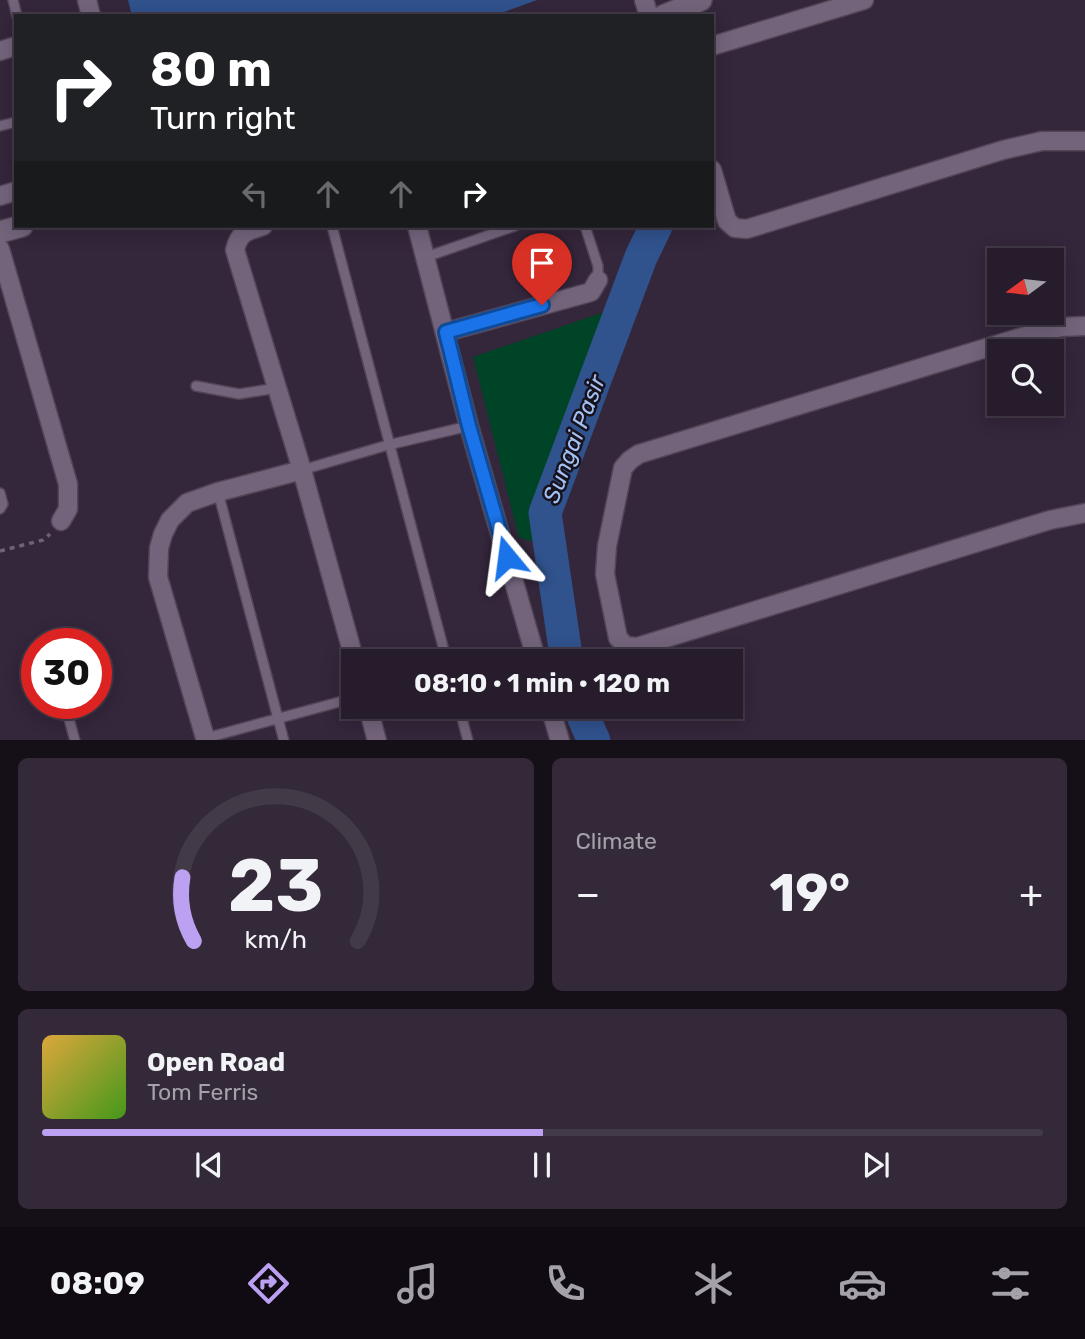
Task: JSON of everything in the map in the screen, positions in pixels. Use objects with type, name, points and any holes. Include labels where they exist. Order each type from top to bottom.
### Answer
[{"type":"street","points":[[668,14],[701,0]]},
{"type":"street","points":[[714,45],[864,0]]},
{"type":"street","points":[[714,177],[727,221],[735,228],[747,229],[1003,150],[1042,141],[1085,141]]},
{"type":"street","points":[[257,228],[237,239],[235,250],[302,470],[351,649]]},
{"type":"street","points":[[418,228],[469,426],[533,649]]},
{"type":"street","points":[[0,249],[68,484],[68,509],[61,521]]},
{"type":"street","points":[[446,332],[591,292],[598,280]]},
{"type":"street","points":[[1085,326],[1061,327],[1032,334],[639,454],[623,468],[607,546],[605,574],[618,638],[626,646],[637,647],[1050,520],[1085,513]]},
{"type":"street","points":[[206,739],[158,577],[159,548],[170,520],[187,503],[302,470]]},
{"type":"street","points":[[371,719],[377,740]]},
{"type":"street","points":[[554,719],[560,740]]},
{"type":"lane","points":[[333,228],[443,649]]},
{"type":"lane","points":[[426,257],[509,228]]},
{"type":"lane","points":[[587,228],[598,266],[598,280]]},
{"type":"lane","points":[[196,386],[239,394],[277,388]]},
{"type":"lane","points":[[302,470],[388,445],[469,426]]},
{"type":"lane","points":[[218,492],[284,740]]},
{"type":"lane","points":[[0,494],[3,504],[0,509]]},
{"type":"lane","points":[[206,739],[341,701]]},
{"type":"lane","points":[[69,719],[75,740]]},
{"type":"lane","points":[[462,719],[468,740]]},
{"type":"path","points":[[0,551],[43,540],[61,521]]},
{"type":"green space","points":[[604,312],[541,515],[545,544],[519,538],[473,357]]},
{"type":"water","points":[[128,0],[537,0],[498,14],[132,14]]},
{"type":"waterway","name":"Sungai Pasir","points":[[565,649],[545,513],[641,257],[655,228]]},
{"type":"waterway","name":"Sungai Pasir","points":[[584,719],[594,740]]},
{"type":"route","points":[[507,557],[469,426],[446,332],[542,305]]}]
